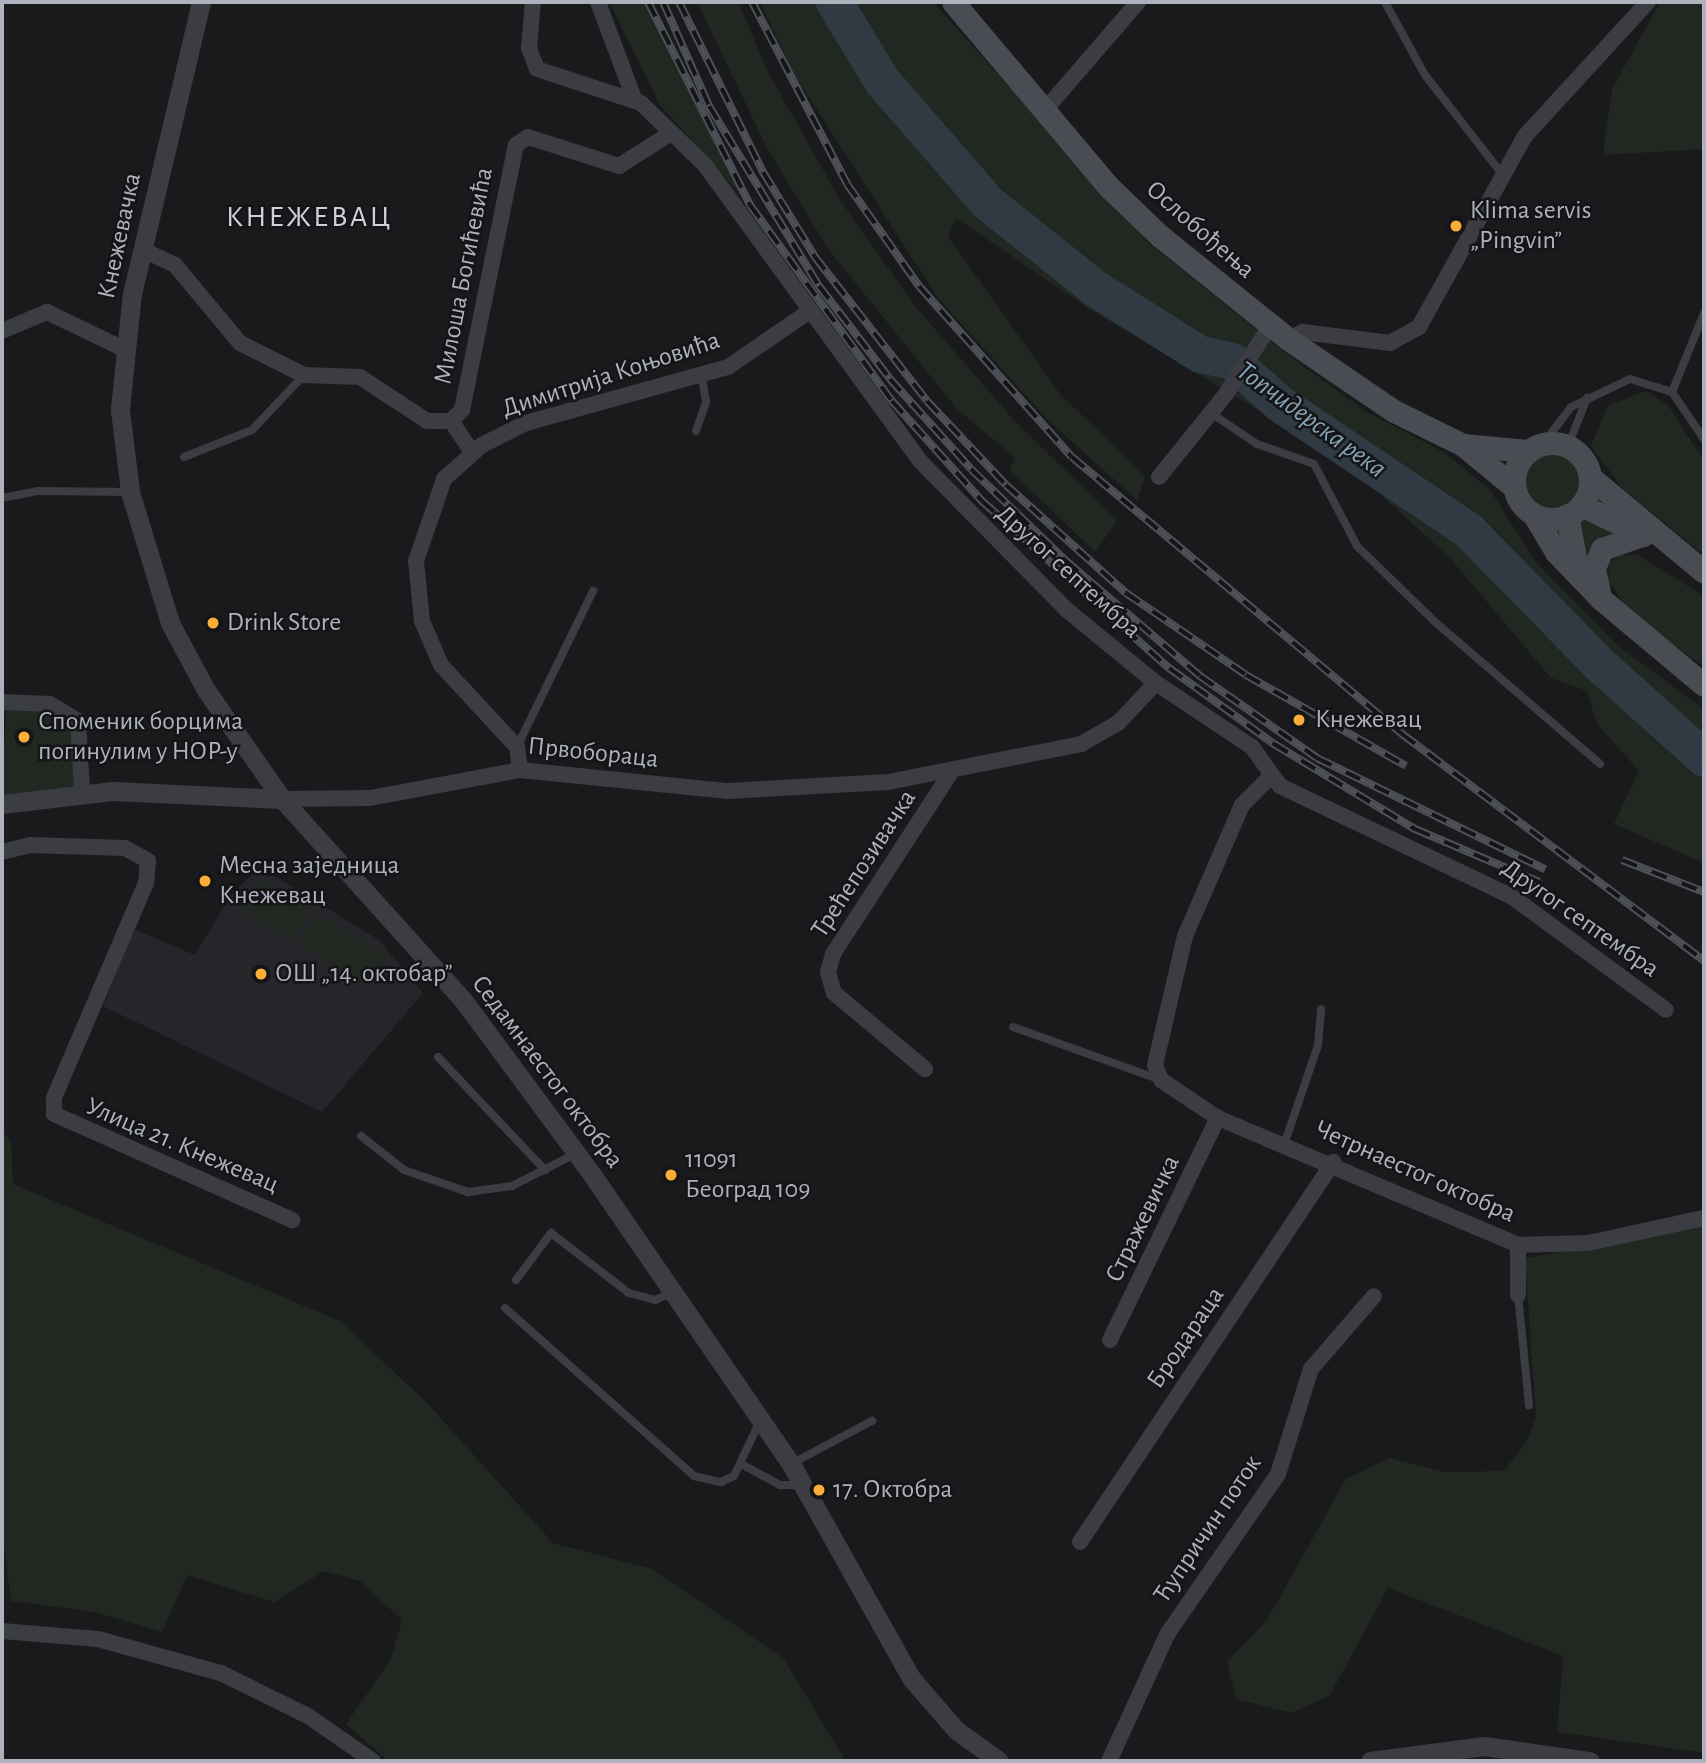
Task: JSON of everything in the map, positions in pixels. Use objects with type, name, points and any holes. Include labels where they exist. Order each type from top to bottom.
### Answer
[{"type":"main road","name":"Ослобођења","points":[[953,2],[1044,111],[1141,219],[1279,332],[1394,411],[1463,445],[1514,487]]},
{"type":"main road","name":"Ослобођења","points":[[1463,445],[1535,447]]},
{"type":"main road","points":[[1704,572],[1590,477],[1583,459],[1568,446],[1535,447],[1516,467],[1514,487],[1578,573],[1601,599],[1704,685]]},
{"type":"main road","points":[[1578,573],[1574,510],[1590,477]]},
{"type":"main road","points":[[1534,515],[1574,510],[1666,542]]},
{"type":"main road","points":[[1601,599],[1594,568],[1602,549],[1642,535]]},
{"type":"street","name":"Кнежевачка","points":[[2,331],[47,312],[124,349],[143,250],[201,2]]},
{"type":"street","points":[[533,2],[529,48],[537,69],[635,101]]},
{"type":"street","name":"Другог септембра","points":[[598,2],[635,101],[715,177],[807,313],[921,462],[993,540],[1156,683],[1252,747],[1271,776],[1283,788],[1511,896],[1666,1010]]},
{"type":"street","points":[[1044,111],[1138,2]]},
{"type":"street","points":[[1159,477],[1226,394],[1256,348],[1279,332],[1303,332],[1390,343],[1419,327],[1502,174],[1553,102],[1648,2]]},
{"type":"street","name":"Милоша Богићевића","points":[[143,250],[175,265],[240,343],[304,375],[360,377],[427,421],[450,421],[462,410],[521,138],[620,166],[671,133]]},
{"type":"street","name":"Димитрија Коњовића","points":[[517,747],[441,665],[415,595],[421,537],[434,497],[472,452],[526,423],[702,377],[728,367],[807,313]]},
{"type":"street","name":"Седамнаестог октобра","points":[[124,349],[120,410],[130,492],[159,597],[184,652],[282,799],[463,1000],[577,1153],[791,1464],[911,1678],[956,1730],[999,1761]]},
{"type":"street","name":"Милоша Богићевића","points":[[450,421],[472,452]]},
{"type":"street","name":"Првобораца","points":[[2,804],[82,792],[282,799],[370,798],[520,770],[729,792],[847,787],[952,771],[1081,744],[1118,723],[1156,683]]},
{"type":"street","points":[[2,702],[50,705],[78,721],[82,792]]},
{"type":"street","points":[[517,747],[520,770]]},
{"type":"street","name":"Трећепозивачка","points":[[925,1069],[834,993],[828,972],[833,954],[952,771]]},
{"type":"street","points":[[1161,1080],[1154,1065],[1185,936],[1242,805],[1271,776]]},
{"type":"street","name":"Улица 21. Кнежевац","points":[[2,852],[42,845],[138,850],[148,861],[146,883],[54,1098],[54,1114],[292,1220]]},
{"type":"street","name":"Четрнаестог октобра","points":[[1161,1080],[1218,1118],[1333,1162],[1518,1245],[1588,1243],[1704,1218]]},
{"type":"street","name":"Стражевичка","points":[[1110,1340],[1218,1118]]},
{"type":"street","name":"Бродараца","points":[[1080,1542],[1333,1162]]},
{"type":"street","points":[[1518,1245],[1518,1295]]},
{"type":"street","name":"Ћупричин поток","points":[[1109,1761],[1168,1633],[1278,1474],[1311,1369],[1374,1296]]},
{"type":"street","points":[[2,1631],[98,1639],[221,1673],[308,1716],[373,1761]]},
{"type":"street","points":[[1370,1761],[1484,1746],[1590,1761]]},
{"type":"lane","points":[[1384,2],[1425,75],[1502,174]]},
{"type":"lane","points":[[1672,392],[1704,313]]},
{"type":"lane","points":[[184,457],[253,430],[304,375]]},
{"type":"lane","points":[[696,431],[706,402],[702,377]]},
{"type":"lane","points":[[1535,447],[1555,422],[1591,393],[1630,379],[1672,392],[1704,439]]},
{"type":"lane","points":[[1568,446],[1591,393]]},
{"type":"lane","points":[[1211,413],[1257,444],[1314,464],[1357,546],[1434,621],[1600,764]]},
{"type":"lane","points":[[2,498],[38,491],[130,492]]},
{"type":"lane","points":[[517,747],[593,591]]},
{"type":"lane","points":[[1285,1142],[1318,1045],[1321,1009]]},
{"type":"lane","name":"Четрнаестог октобра","points":[[1013,1027],[1161,1080]]},
{"type":"lane","points":[[438,1058],[545,1170]]},
{"type":"lane","points":[[361,1136],[404,1170],[467,1192],[501,1189],[577,1153]]},
{"type":"lane","points":[[516,1280],[551,1233],[638,1297],[660,1299],[674,1292]]},
{"type":"lane","points":[[1518,1295],[1529,1405]]},
{"type":"lane","points":[[505,1308],[694,1476],[721,1482],[741,1464],[761,1419]]},
{"type":"lane","points":[[791,1464],[872,1421]]},
{"type":"lane","points":[[741,1464],[786,1486],[803,1485]]},
{"type":"shaded area","points":[[609,2],[648,2],[750,205],[660,105]]},
{"type":"shaded area","points":[[697,2],[738,2],[768,72],[840,200],[915,306],[1013,419],[1117,521],[1095,552],[1010,470],[1015,458],[957,409],[829,250],[768,150]]},
{"type":"shaded area","points":[[760,2],[824,2],[840,38],[926,158],[1047,264],[1138,325],[1138,310],[1023,233],[910,117],[834,2],[933,2],[1150,244],[1283,351],[1365,411],[1445,453],[1490,490],[1535,561],[1618,646],[1704,709],[1704,863],[1614,824],[1639,771],[1597,724],[1587,691],[1551,678],[1450,558],[1346,463],[1088,308],[956,218],[948,237],[1060,394],[1145,476],[1137,500],[1048,420],[938,298],[792,71]]},
{"type":"shaded area","points":[[1660,2],[1704,2],[1704,149],[1603,155],[1612,89]]},
{"type":"shaded area","points":[[1647,391],[1668,405],[1704,461],[1704,555],[1623,489],[1591,446],[1608,405]]},
{"type":"shaded area","points":[[1545,451],[1557,451],[1576,464],[1581,481],[1579,493],[1568,506],[1557,511],[1545,511],[1526,498],[1521,487],[1521,475],[1534,456]]},
{"type":"shaded area","points":[[1582,512],[1628,533],[1611,536],[1593,585],[1572,522]]},
{"type":"shaded area","points":[[1619,555],[1638,555],[1704,596],[1704,667],[1631,614],[1608,581],[1609,563]]},
{"type":"shaded area","points":[[6,702],[73,716],[82,791],[2,798]]},
{"type":"shaded area","name":"ОШ „14. октобар”","points":[[260,867],[379,940],[423,993],[322,1112],[103,1006],[134,929],[195,955],[231,895]]},
{"type":"shaded area","points":[[262,879],[311,909],[291,941],[242,910]]},
{"type":"shaded area","points":[[318,914],[387,956],[368,986],[299,944]]},
{"type":"shaded area","points":[[2,1129],[11,1143],[13,1184],[340,1321],[426,1402],[553,1543],[652,1569],[783,1658],[846,1761],[388,1761],[346,1724],[391,1659],[402,1620],[360,1581],[324,1571],[274,1602],[187,1575],[162,1632],[95,1612],[11,1601],[2,1529]]},
{"type":"shaded area","points":[[1704,1226],[1704,1753],[1557,1732],[1563,1656],[1388,1588],[1330,1695],[1292,1713],[1236,1699],[1227,1662],[1267,1620],[1346,1479],[1390,1458],[1445,1472],[1504,1471],[1528,1439],[1536,1418],[1525,1258]]},
{"type":"waterway","name":"Топчидерска река","points":[[834,2],[882,81],[987,202],[1095,288],[1200,354],[1232,361],[1279,403],[1468,530],[1599,664],[1704,758]]},
{"type":"railway","points":[[648,2],[750,205],[892,401],[982,501],[1169,668],[1274,744],[1415,829],[1539,882]]},
{"type":"railway","points":[[663,2],[709,106],[819,286],[890,379],[971,469],[1066,561],[1200,676],[1317,758],[1545,869]]},
{"type":"railway","points":[[679,2],[763,172],[815,257],[927,401],[1006,485],[1126,593],[1246,675],[1406,766]]},
{"type":"railway","points":[[752,2],[847,184],[919,286],[1072,457],[1402,734],[1704,961]]},
{"type":"railway","points":[[1622,860],[1704,892]]},
{"type":"place","name":"Klima servis „Pingvin”","points":[[1456,226]]},
{"type":"place","name":"Drink Store","points":[[213,623]]},
{"type":"place","name":"Кнежевац","points":[[1299,720]]},
{"type":"place","name":"Споменик борцима погинулим у НОР-у","points":[[24,737]]},
{"type":"place","name":"Месна заједница Кнежевац","points":[[205,881]]},
{"type":"place","name":"ОШ „14. октобар”","points":[[261,974]]},
{"type":"place","name":"11091 Београд 109","points":[[671,1175]]},
{"type":"place","name":"17. Октобра","points":[[819,1490]]},
{"type":"district","name":"КНЕЖЕВАЦ","points":[[309,217]]}]
